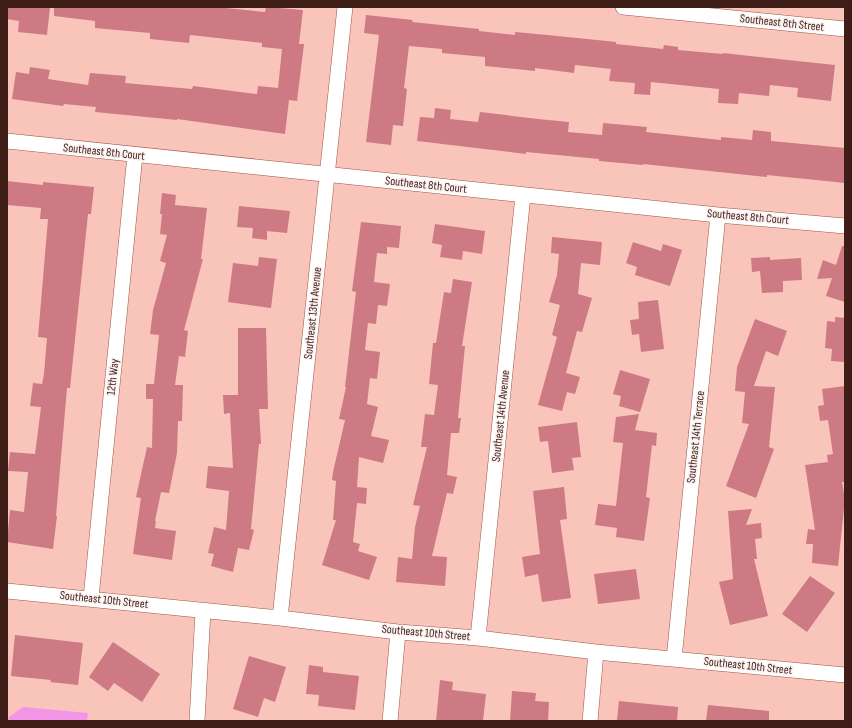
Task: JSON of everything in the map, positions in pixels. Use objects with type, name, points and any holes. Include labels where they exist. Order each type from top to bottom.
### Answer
[{"type":"street","name":"Southeast 13th Avenue","points":[[280,618],[345,7]]},
{"type":"street","name":"Southeast 8th Street","points":[[623,7],[845,29]]},
{"type":"street","name":"Southeast 8th Court","points":[[7,141],[718,215],[845,226]]},
{"type":"street","name":"12th Way","points":[[91,598],[135,155]]},
{"type":"street","name":"Southeast 14th Avenue","points":[[478,638],[523,195]]},
{"type":"street","name":"Southeast 14th Terrace","points":[[674,659],[718,215]]},
{"type":"street","name":"Southeast 10th Street","points":[[7,591],[91,598],[398,632],[478,638],[596,652],[845,676]]},
{"type":"street","points":[[197,721],[203,611]]},
{"type":"street","points":[[390,721],[398,632]]},
{"type":"street","points":[[590,721],[596,652]]},
{"type":"shaded area","points":[[23,707],[88,713],[87,721],[8,721],[9,717]]},
{"type":"building","points":[[7,7],[50,7],[47,35],[18,32],[19,21],[7,19]]},
{"type":"building","points":[[54,7],[215,7],[265,12],[266,7],[303,10],[299,44],[304,44],[297,101],[289,100],[285,134],[177,119],[95,112],[96,107],[64,104],[63,106],[12,99],[16,72],[29,74],[30,67],[50,70],[48,79],[88,85],[90,73],[126,76],[125,83],[192,89],[193,86],[257,94],[258,86],[278,88],[282,49],[262,47],[262,43],[190,35],[189,43],[150,39],[150,33],[95,28],[95,21],[54,16]]},
{"type":"building","points":[[366,15],[413,20],[412,22],[479,29],[479,31],[515,35],[515,32],[547,35],[616,42],[616,44],[663,49],[664,45],[678,47],[678,50],[723,53],[835,65],[831,101],[797,97],[798,88],[770,85],[769,96],[739,93],[738,104],[718,103],[719,89],[651,82],[650,95],[634,94],[635,83],[609,81],[611,69],[575,65],[574,73],[535,68],[535,71],[485,66],[485,57],[442,53],[442,49],[409,46],[404,88],[407,89],[403,126],[393,125],[391,145],[366,142],[379,35],[364,33]]},
{"type":"building","points":[[435,108],[451,110],[450,119],[478,122],[480,112],[569,122],[568,132],[602,135],[603,123],[647,127],[646,132],[721,140],[721,137],[752,140],[753,130],[771,132],[771,141],[845,148],[845,183],[599,161],[599,159],[526,152],[526,154],[417,141],[420,117],[434,118]]},
{"type":"building","points":[[7,181],[43,185],[43,182],[94,187],[91,214],[88,214],[70,388],[67,388],[53,549],[7,542],[10,510],[24,512],[28,472],[8,471],[10,452],[35,454],[37,439],[41,407],[30,406],[33,383],[42,384],[44,374],[47,338],[38,337],[48,219],[40,219],[41,208],[7,205]]},
{"type":"building","points":[[162,193],[176,195],[175,205],[207,208],[201,259],[203,259],[184,330],[188,331],[185,357],[179,356],[175,385],[183,385],[182,421],[178,421],[177,453],[169,493],[161,492],[155,521],[155,528],[176,531],[172,560],[133,554],[141,498],[136,497],[147,447],[152,448],[153,399],[146,399],[146,384],[154,384],[159,335],[150,334],[153,310],[166,263],[160,261],[167,235],[160,234]]},
{"type":"building","points":[[239,206],[290,211],[287,233],[267,231],[267,240],[252,238],[253,228],[237,227]]},
{"type":"building","points":[[361,222],[401,226],[399,248],[387,247],[387,254],[377,253],[374,282],[390,284],[387,306],[378,305],[376,324],[368,323],[365,350],[380,352],[377,379],[370,378],[367,404],[378,407],[371,436],[389,440],[383,463],[359,457],[357,487],[367,488],[366,504],[357,503],[353,542],[360,544],[358,551],[377,557],[369,580],[322,565],[336,520],[333,520],[336,481],[332,480],[345,420],[339,419],[346,387],[356,292],[352,291]]},
{"type":"building","points":[[435,224],[485,231],[482,254],[463,251],[462,260],[440,257],[442,245],[432,243]]},
{"type":"building","points":[[552,237],[602,242],[600,265],[581,263],[578,294],[592,298],[582,332],[577,331],[566,373],[580,377],[575,394],[567,392],[562,411],[538,405],[557,337],[552,335],[560,305],[549,302],[557,275],[559,254],[551,253]]},
{"type":"building","points":[[633,242],[661,251],[663,244],[682,250],[670,286],[635,275],[637,267],[626,263]]},
{"type":"building","points":[[842,246],[845,246],[845,302],[826,296],[832,278],[817,279],[823,260],[836,265]]},
{"type":"building","points":[[259,257],[277,259],[271,308],[228,302],[233,263],[258,266]]},
{"type":"building","points":[[770,257],[770,260],[801,258],[802,280],[783,281],[783,292],[762,293],[760,271],[752,272],[751,258]]},
{"type":"building","points":[[453,279],[472,282],[462,346],[465,346],[458,418],[461,418],[459,433],[451,433],[447,475],[457,477],[453,494],[447,493],[432,556],[447,557],[445,586],[396,582],[398,557],[412,559],[415,527],[420,506],[413,505],[427,447],[421,447],[425,414],[434,415],[438,385],[429,384],[433,343],[436,343],[444,292],[451,293]]},
{"type":"building","points":[[658,300],[664,349],[641,352],[639,334],[632,335],[630,320],[639,319],[638,302]]},
{"type":"building","points":[[835,317],[845,318],[845,362],[831,361],[832,349],[825,348],[827,321],[835,322]]},
{"type":"building","points":[[755,319],[787,331],[778,356],[766,351],[754,386],[775,387],[769,447],[774,449],[756,498],[726,486],[749,424],[742,423],[745,392],[735,391],[737,367]]},
{"type":"building","points":[[238,328],[266,328],[268,409],[259,409],[261,444],[259,444],[251,529],[254,530],[249,550],[238,548],[233,572],[211,566],[214,554],[208,553],[214,527],[226,530],[229,491],[206,488],[208,466],[233,468],[230,413],[224,414],[223,395],[238,395]]},
{"type":"building","points":[[620,370],[650,379],[640,412],[619,406],[621,396],[613,394]]},
{"type":"building","points":[[845,386],[845,482],[842,482],[845,499],[838,566],[812,563],[813,544],[806,544],[808,529],[815,530],[805,465],[828,462],[827,455],[833,454],[828,420],[820,421],[818,406],[824,405],[822,389]]},
{"type":"building","points":[[639,414],[635,430],[657,433],[656,446],[652,445],[646,497],[650,498],[644,541],[616,537],[617,528],[595,525],[598,504],[616,506],[623,443],[613,442],[616,417]]},
{"type":"building","points":[[577,422],[581,457],[572,458],[574,470],[552,473],[548,441],[540,442],[538,427]]},
{"type":"building","points":[[564,487],[567,519],[560,520],[571,598],[542,602],[538,574],[525,577],[522,557],[540,554],[533,491]]},
{"type":"building","points":[[752,509],[746,525],[761,523],[762,538],[755,539],[757,559],[754,559],[768,616],[730,625],[719,582],[733,579],[728,511]]},
{"type":"building","points":[[636,569],[640,599],[598,604],[594,574]]},
{"type":"building","points":[[810,576],[835,593],[807,632],[782,614]]},
{"type":"building","points":[[15,635],[83,643],[78,685],[50,682],[51,680],[11,676]]},
{"type":"building","points":[[113,642],[160,674],[142,702],[114,683],[108,691],[89,677]]},
{"type":"building","points":[[249,656],[286,667],[275,702],[264,698],[258,717],[233,709]]},
{"type":"building","points":[[309,665],[323,667],[323,672],[359,676],[355,710],[318,706],[319,695],[306,694]]},
{"type":"building","points":[[440,680],[453,682],[452,690],[486,694],[483,721],[436,721]]},
{"type":"building","points":[[512,691],[536,693],[535,701],[549,702],[548,721],[510,721]]},
{"type":"building","points":[[619,701],[678,707],[677,721],[617,720]]},
{"type":"building","points":[[708,705],[769,711],[769,721],[706,721]]}]
